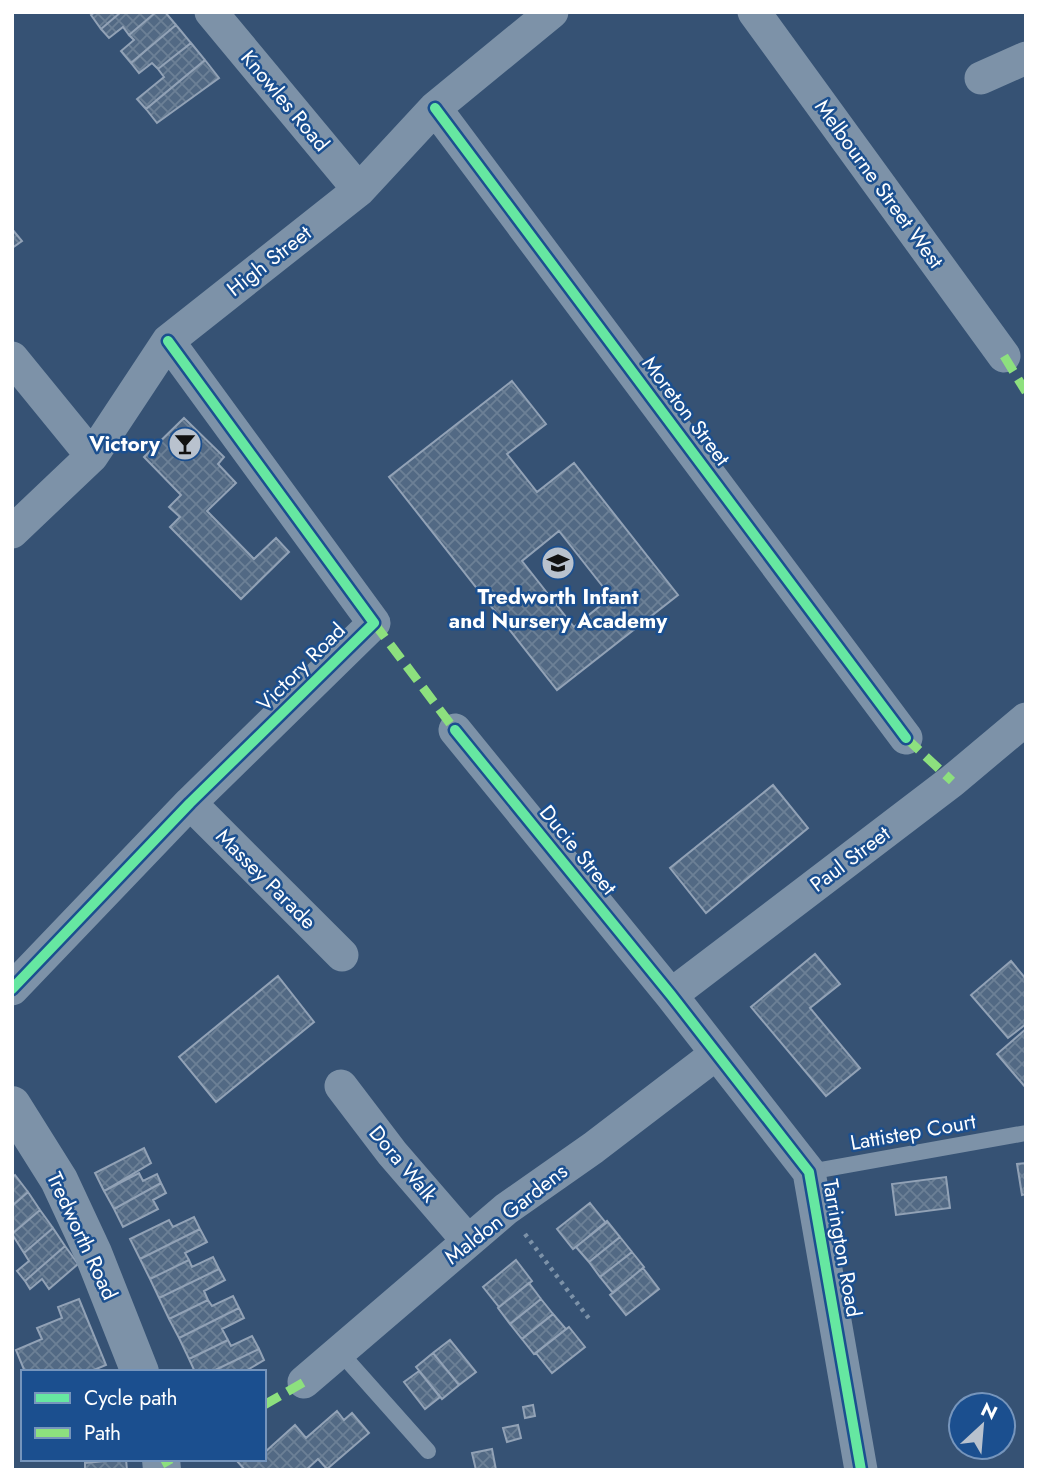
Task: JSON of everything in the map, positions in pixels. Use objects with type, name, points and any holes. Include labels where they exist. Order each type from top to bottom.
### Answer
[{"type":"street","name":"Knowles Road","points":[[211,12],[359,190]]},
{"type":"street","name":"High Street","points":[[12,532],[92,456],[168,341],[359,190],[435,108],[552,12]]},
{"type":"street","name":"Melbourne Street West","points":[[754,12],[1004,356]]},
{"type":"street","points":[[981,78],[1026,58]]},
{"type":"street","name":"Moreton Street","points":[[435,108],[906,738]]},
{"type":"street","name":"Victory Road","points":[[12,989],[190,803],[374,623],[168,341]]},
{"type":"street","points":[[12,358],[92,456]]},
{"type":"street","name":"Paul Street","points":[[671,995],[952,781],[1026,719]]},
{"type":"street","name":"Ducie Street","points":[[454,730],[671,995]]},
{"type":"street","name":"Massey Parade","points":[[190,803],[342,955]]},
{"type":"street","name":"Tarrington Road","points":[[671,995],[809,1172],[861,1470]]},
{"type":"street","name":"Maldon Gardens","points":[[304,1382],[506,1209],[593,1148],[716,1054]]},
{"type":"street","name":"Dora Walk","points":[[341,1086],[392,1153],[468,1241]]},
{"type":"street","name":"Tredworth Road","points":[[18,1128],[59,1180],[93,1253],[139,1370]]},
{"type":"lane","name":"Lattistep Court","points":[[809,1172],[1026,1133]]},
{"type":"lane","points":[[339,1351],[428,1451]]},
{"type":"path","points":[[506,1209],[590,1320]]},
{"type":"building","points":[[95,12],[121,12],[101,29],[91,15]]},
{"type":"building","points":[[121,12],[156,12],[129,35],[123,27],[109,38],[101,29]]},
{"type":"building","points":[[156,12],[165,12],[176,25],[131,63],[121,51],[134,40],[129,35]]},
{"type":"building","points":[[176,25],[191,43],[158,69],[152,63],[139,73],[131,63]]},
{"type":"building","points":[[191,43],[205,60],[146,109],[137,99],[164,77],[158,69]]},
{"type":"building","points":[[205,60],[219,78],[157,123],[146,109]]},
{"type":"building","points":[[12,229],[22,241],[12,248]]},
{"type":"building","points":[[512,381],[546,424],[507,454],[537,492],[574,463],[678,595],[557,690],[389,477]],"holes":[[[559,531],[611,597],[574,627],[522,561]]]},
{"type":"building","points":[[184,418],[224,457],[218,464],[236,483],[207,511],[254,559],[276,538],[289,552],[241,599],[170,527],[180,517],[169,507],[181,495],[144,457]]},
{"type":"building","points":[[773,785],[808,828],[706,913],[670,868]]},
{"type":"building","points":[[815,954],[840,984],[810,1008],[860,1068],[826,1096],[751,1007]]},
{"type":"building","points":[[1011,961],[1026,979],[1026,1024],[1008,1038],[971,995]]},
{"type":"building","points":[[278,976],[314,1022],[216,1102],[179,1057]]},
{"type":"building","points":[[1026,1029],[1026,1088],[997,1054]]},
{"type":"building","points":[[144,1148],[151,1163],[104,1191],[95,1173]]},
{"type":"building","points":[[1026,1163],[1026,1194],[1022,1195],[1017,1164]]},
{"type":"building","points":[[139,1173],[143,1181],[157,1174],[161,1183],[114,1209],[104,1191]]},
{"type":"building","points":[[15,1175],[28,1192],[12,1206],[12,1177]]},
{"type":"building","points":[[946,1177],[950,1208],[896,1215],[892,1184]]},
{"type":"building","points":[[161,1183],[166,1193],[153,1200],[158,1209],[123,1227],[114,1209]]},
{"type":"building","points":[[28,1192],[40,1210],[12,1234],[12,1206]]},
{"type":"building","points":[[590,1203],[606,1223],[573,1249],[557,1229]]},
{"type":"building","points":[[40,1210],[53,1228],[24,1253],[12,1234]]},
{"type":"building","points":[[194,1217],[200,1229],[140,1259],[130,1239],[169,1220],[173,1227]]},
{"type":"building","points":[[607,1221],[620,1237],[589,1262],[576,1247]]},
{"type":"building","points":[[53,1228],[65,1246],[25,1281],[17,1271],[29,1261],[24,1253]]},
{"type":"building","points":[[200,1229],[207,1242],[185,1253],[189,1260],[150,1279],[140,1259]]},
{"type":"building","points":[[620,1237],[632,1252],[600,1277],[589,1262]]},
{"type":"building","points":[[65,1246],[78,1264],[49,1289],[42,1279],[30,1289],[25,1281]]},
{"type":"building","points":[[632,1252],[644,1267],[613,1293],[600,1277]]},
{"type":"building","points":[[213,1257],[219,1269],[159,1298],[150,1279],[189,1260],[192,1267]]},
{"type":"building","points":[[516,1260],[532,1281],[499,1307],[483,1287]]},
{"type":"building","points":[[643,1268],[659,1289],[626,1315],[610,1295]]},
{"type":"building","points":[[219,1269],[225,1280],[204,1291],[208,1300],[169,1319],[159,1298]]},
{"type":"building","points":[[529,1283],[541,1299],[510,1324],[498,1308]]},
{"type":"building","points":[[233,1296],[239,1308],[179,1338],[169,1319],[208,1300],[212,1306]]},
{"type":"building","points":[[79,1299],[106,1365],[94,1370],[24,1370],[16,1350],[42,1339],[37,1328],[62,1318],[58,1307]]},
{"type":"building","points":[[541,1299],[553,1314],[522,1339],[510,1324]]},
{"type":"building","points":[[239,1308],[244,1318],[222,1329],[228,1340],[189,1359],[179,1338]]},
{"type":"building","points":[[553,1314],[566,1329],[534,1354],[522,1339]]},
{"type":"building","points":[[569,1327],[585,1347],[552,1373],[536,1353]]},
{"type":"building","points":[[252,1336],[259,1349],[215,1370],[194,1370],[189,1359],[228,1340],[231,1346]]},
{"type":"building","points":[[450,1340],[476,1372],[459,1385],[433,1353]]},
{"type":"building","points":[[259,1349],[264,1360],[247,1370],[215,1370]]},
{"type":"building","points":[[433,1353],[459,1385],[442,1399],[416,1367]]},
{"type":"building","points":[[419,1371],[440,1397],[425,1409],[404,1382]]},
{"type":"building","points":[[533,1405],[535,1416],[525,1418],[523,1407]]},
{"type":"building","points":[[337,1411],[344,1420],[352,1413],[369,1433],[327,1469],[318,1459],[306,1470],[245,1470],[237,1461],[266,1461],[266,1451],[295,1425],[306,1438]]},
{"type":"building","points":[[518,1425],[521,1438],[507,1442],[503,1428]]},
{"type":"building","points":[[492,1449],[496,1470],[476,1470],[472,1453]]},
{"type":"building","points":[[126,1461],[127,1470],[85,1470],[85,1463]]},
{"type":"marked path","points":[[1004,356],[1026,392]]},
{"type":"marked path","points":[[374,623],[455,730]]},
{"type":"marked path","points":[[906,738],[952,781]]},
{"type":"marked path","points":[[266,1404],[304,1382]]},
{"type":"marked path","points":[[162,1464],[167,1461]]},
{"type":"cycle path","points":[[435,108],[906,738]]},
{"type":"cycle path","points":[[12,989],[190,803],[374,623],[168,341]]},
{"type":"cycle path","points":[[455,730],[671,995],[809,1172],[861,1470]]},
{"type":"place","name":"Victory","points":[[185,444]]},
{"type":"place","name":"Tredworth Infant and Nursery Academy","points":[[558,563]]}]
